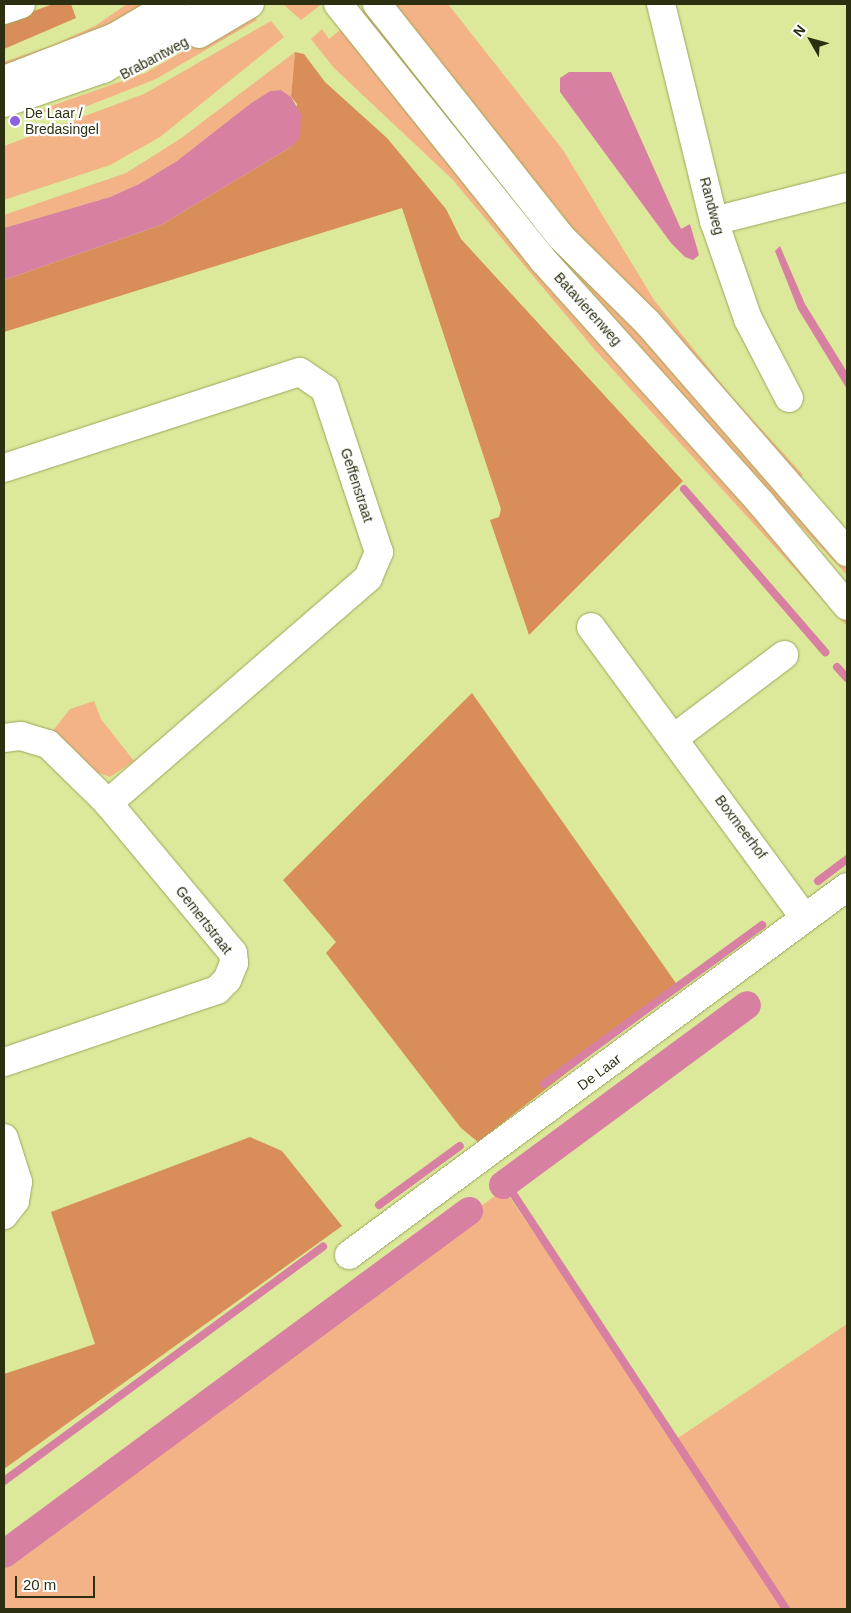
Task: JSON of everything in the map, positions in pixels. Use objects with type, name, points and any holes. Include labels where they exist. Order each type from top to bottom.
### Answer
[{"type":"street","points":[[4,10],[21,4]]},
{"type":"street","points":[[4,80],[115,37],[171,4]]},
{"type":"street","name":"Brabantweg","points":[[4,103],[103,69],[216,4]]},
{"type":"street","name":"Brabantweg","points":[[49,87],[114,78],[144,65],[250,4]]},
{"type":"street","name":"Batavierenweg","points":[[338,4],[544,261],[761,503],[847,606]]},
{"type":"street","points":[[377,4],[560,236],[647,322],[847,552]]},
{"type":"street","name":"Randweg","points":[[661,4],[714,221],[748,318],[789,398]]},
{"type":"street","points":[[714,221],[847,186]]},
{"type":"street","name":"Geffenstraat","points":[[4,468],[300,372],[325,390],[379,552],[368,578],[108,803]]},
{"type":"street","name":"Boxmeerhof","points":[[591,627],[806,918]]},
{"type":"street","points":[[674,738],[784,655]]},
{"type":"street","name":"Gemertstraat","points":[[4,738],[22,736],[48,744],[108,803],[233,954],[232,972],[217,990],[4,1062]]},
{"type":"street","name":"De Laar","points":[[349,1255],[847,887]]},
{"type":"street","points":[[4,1138],[18,1182],[15,1201],[4,1215]]},
{"type":"shaded area","points":[[53,4],[71,4],[76,18],[4,49],[4,22]]},
{"type":"shaded area","points":[[127,4],[151,4],[133,17],[4,70],[4,62],[53,45],[95,26]]},
{"type":"shaded area","points":[[283,4],[322,4],[301,20]]},
{"type":"shaded area","points":[[387,4],[448,4],[563,150],[654,300],[732,397],[803,475],[796,481],[553,209]]},
{"type":"shaded area","points":[[366,7],[589,278],[847,565],[847,575],[644,361],[359,14]]},
{"type":"shaded area","points":[[252,12],[257,20],[156,79],[62,116],[59,108],[38,114],[37,111],[145,73]]},
{"type":"shaded area","points":[[271,21],[284,37],[160,137],[110,165],[4,200],[4,146],[144,94]]},
{"type":"shaded area","points":[[345,26],[847,614],[847,626],[595,350],[452,179],[334,68],[311,39],[322,29],[329,39]]},
{"type":"shaded area","points":[[295,52],[291,97],[281,90],[270,91],[177,161],[139,184],[110,197],[4,228],[4,215],[126,173],[180,139]]},
{"type":"shaded area","points":[[295,52],[304,54],[325,82],[387,138],[446,209],[461,239],[683,481],[529,635],[490,520],[499,517],[501,509],[402,208],[4,332],[4,280],[161,225],[291,147],[297,104],[291,97]]},
{"type":"shaded area","points":[[569,72],[611,72],[681,229],[690,224],[699,255],[693,260],[685,257],[671,243],[560,92],[560,78]]},
{"type":"shaded area","points":[[281,90],[291,97],[301,114],[300,138],[291,147],[161,225],[4,280],[4,228],[110,197],[139,184],[177,161],[250,104],[270,91]]},
{"type":"shaded area","points":[[780,246],[805,304],[847,372],[847,389],[798,309],[775,251]]},
{"type":"shaded area","points":[[472,693],[678,986],[478,1142],[461,1128],[326,953],[336,942],[283,880]]},
{"type":"shaded area","points":[[94,701],[101,719],[134,761],[110,777],[94,771],[71,746],[51,733],[70,709]]},
{"type":"shaded area","points":[[250,1137],[282,1151],[342,1226],[4,1469],[4,1374],[95,1344],[51,1212]]},
{"type":"shaded area","points":[[504,1189],[675,1440],[847,1324],[847,1609],[4,1609],[4,1568]]},
{"type":"waterway","points":[[684,489],[825,652]]},
{"type":"waterway","points":[[837,667],[847,678]]},
{"type":"waterway","points":[[818,881],[847,859]]},
{"type":"waterway","points":[[544,1084],[762,925]]},
{"type":"waterway","points":[[503,1185],[747,1005]]},
{"type":"waterway","points":[[379,1205],[460,1146]]},
{"type":"waterway","points":[[506,1183],[786,1609]]},
{"type":"waterway","points":[[4,1554],[469,1211]]},
{"type":"waterway","points":[[4,1481],[323,1247]]},
{"type":"place","name":"De Laar / Bredasingel","points":[[15,121]]}]
